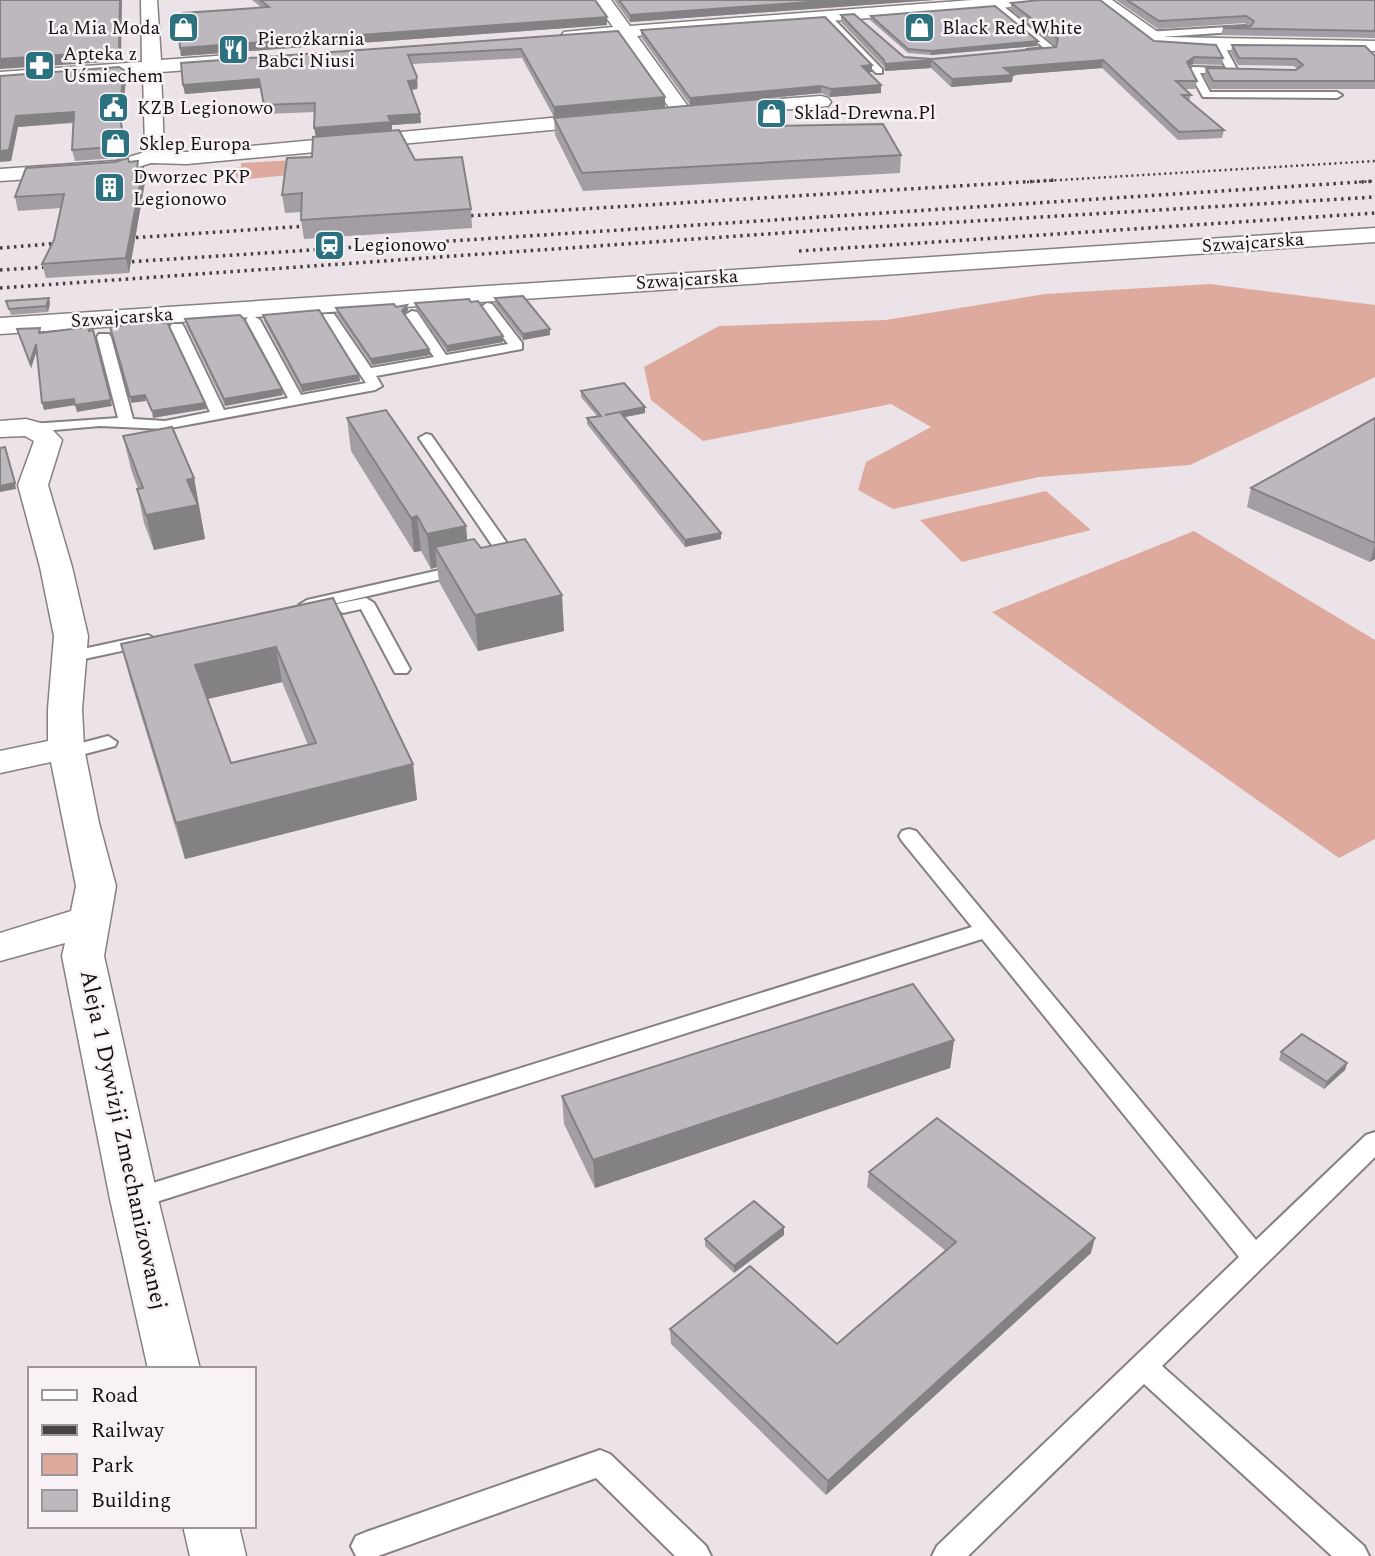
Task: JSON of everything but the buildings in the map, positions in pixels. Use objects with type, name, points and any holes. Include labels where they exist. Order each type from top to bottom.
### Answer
[{"type":"street","points":[[149,0],[155,148],[150,158]]},
{"type":"street","points":[[556,37],[826,16],[859,19],[1038,0]]},
{"type":"street","points":[[1101,0],[1146,35],[1175,45],[1372,51]]},
{"type":"street","points":[[608,7],[682,112]]},
{"type":"street","points":[[626,30],[660,12]]},
{"type":"street","points":[[0,78],[246,59]]},
{"type":"street","points":[[654,115],[821,102]]},
{"type":"street","points":[[0,175],[118,167],[150,158],[187,158],[626,117]]},
{"type":"street","name":"Szwajcarska","points":[[0,326],[1375,235]]},
{"type":"street","name":"Aleja 1 Dywizji Zmechanizowanej","points":[[15,428],[44,433],[48,440],[33,485],[71,636],[65,709],[66,750],[96,886],[83,956],[134,1199],[174,1367]]},
{"type":"street","points":[[0,762],[66,750]]},
{"type":"street","points":[[0,947],[40,937],[88,920]]},
{"type":"street","points":[[211,1528],[218,1556]]},
{"type":"lane","points":[[994,3],[1052,50],[1025,53]]},
{"type":"lane","points":[[826,16],[879,71]]},
{"type":"lane","points":[[1146,35],[1245,29]]},
{"type":"lane","points":[[1219,45],[1233,71]]},
{"type":"lane","points":[[1245,71],[1193,70],[1207,95],[1337,95]]},
{"type":"lane","points":[[367,373],[517,346],[487,307]]},
{"type":"lane","points":[[412,315],[442,359]]},
{"type":"lane","points":[[15,428],[86,422],[165,425],[375,386],[329,317]]},
{"type":"lane","points":[[253,320],[297,401]]},
{"type":"lane","points":[[177,327],[219,415]]},
{"type":"lane","points":[[104,337],[127,424]]},
{"type":"lane","points":[[401,669],[366,603],[298,613],[510,559],[426,438]]},
{"type":"lane","points":[[70,663],[164,643]]},
{"type":"lane","points":[[66,750],[108,743]]},
{"type":"lane","points":[[909,836],[1255,1257]]},
{"type":"lane","points":[[134,1199],[986,930]]},
{"type":"lane","points":[[947,1556],[1375,1142]]},
{"type":"lane","points":[[1143,1366],[1354,1556]]},
{"type":"lane","points":[[366,1546],[600,1463],[696,1556]]},
{"type":"green space","points":[[336,158],[328,171],[238,180],[233,168],[241,167],[241,163]]},
{"type":"green space","points":[[1210,284],[1375,305],[1375,377],[1190,465],[1039,477],[893,509],[858,490],[866,462],[931,427],[891,404],[703,441],[651,400],[644,367],[719,326],[886,320],[1045,294]]},
{"type":"green space","points":[[1046,491],[1091,530],[962,562],[920,520]]},
{"type":"green space","points":[[1194,531],[1375,640],[1375,839],[1339,858],[992,612]]},
{"type":"railway","points":[[1027,182],[1375,161]]},
{"type":"railway","points":[[450,217],[1056,180]]},
{"type":"railway","points":[[111,263],[1375,181],[1359,182]]},
{"type":"railway","points":[[0,288],[809,231],[1375,197]]},
{"type":"railway","points":[[799,251],[1375,213]]},
{"type":"railway","points":[[115,239],[321,225]]},
{"type":"railway","points":[[0,248],[73,242]]},
{"type":"railway","points":[[0,270],[62,266]]},
{"type":"place","name":"La Mia Moda","points":[[183,28]]},
{"type":"place","name":"Black Red White","points":[[919,28]]},
{"type":"place","name":"Pierożkarnia Babci Niusi","points":[[234,50]]},
{"type":"place","name":"Apteka z Uśmiechem","points":[[40,65]]},
{"type":"place","name":"KZB Legionowo","points":[[114,108]]},
{"type":"place","name":"Sklad-Drewna.Pl","points":[[771,113]]},
{"type":"place","name":"Sklep Europa","points":[[116,144]]},
{"type":"place","name":"Dworzec PKP Legionowo","points":[[110,188]]},
{"type":"place","name":"Legionowo","points":[[330,245]]}]
